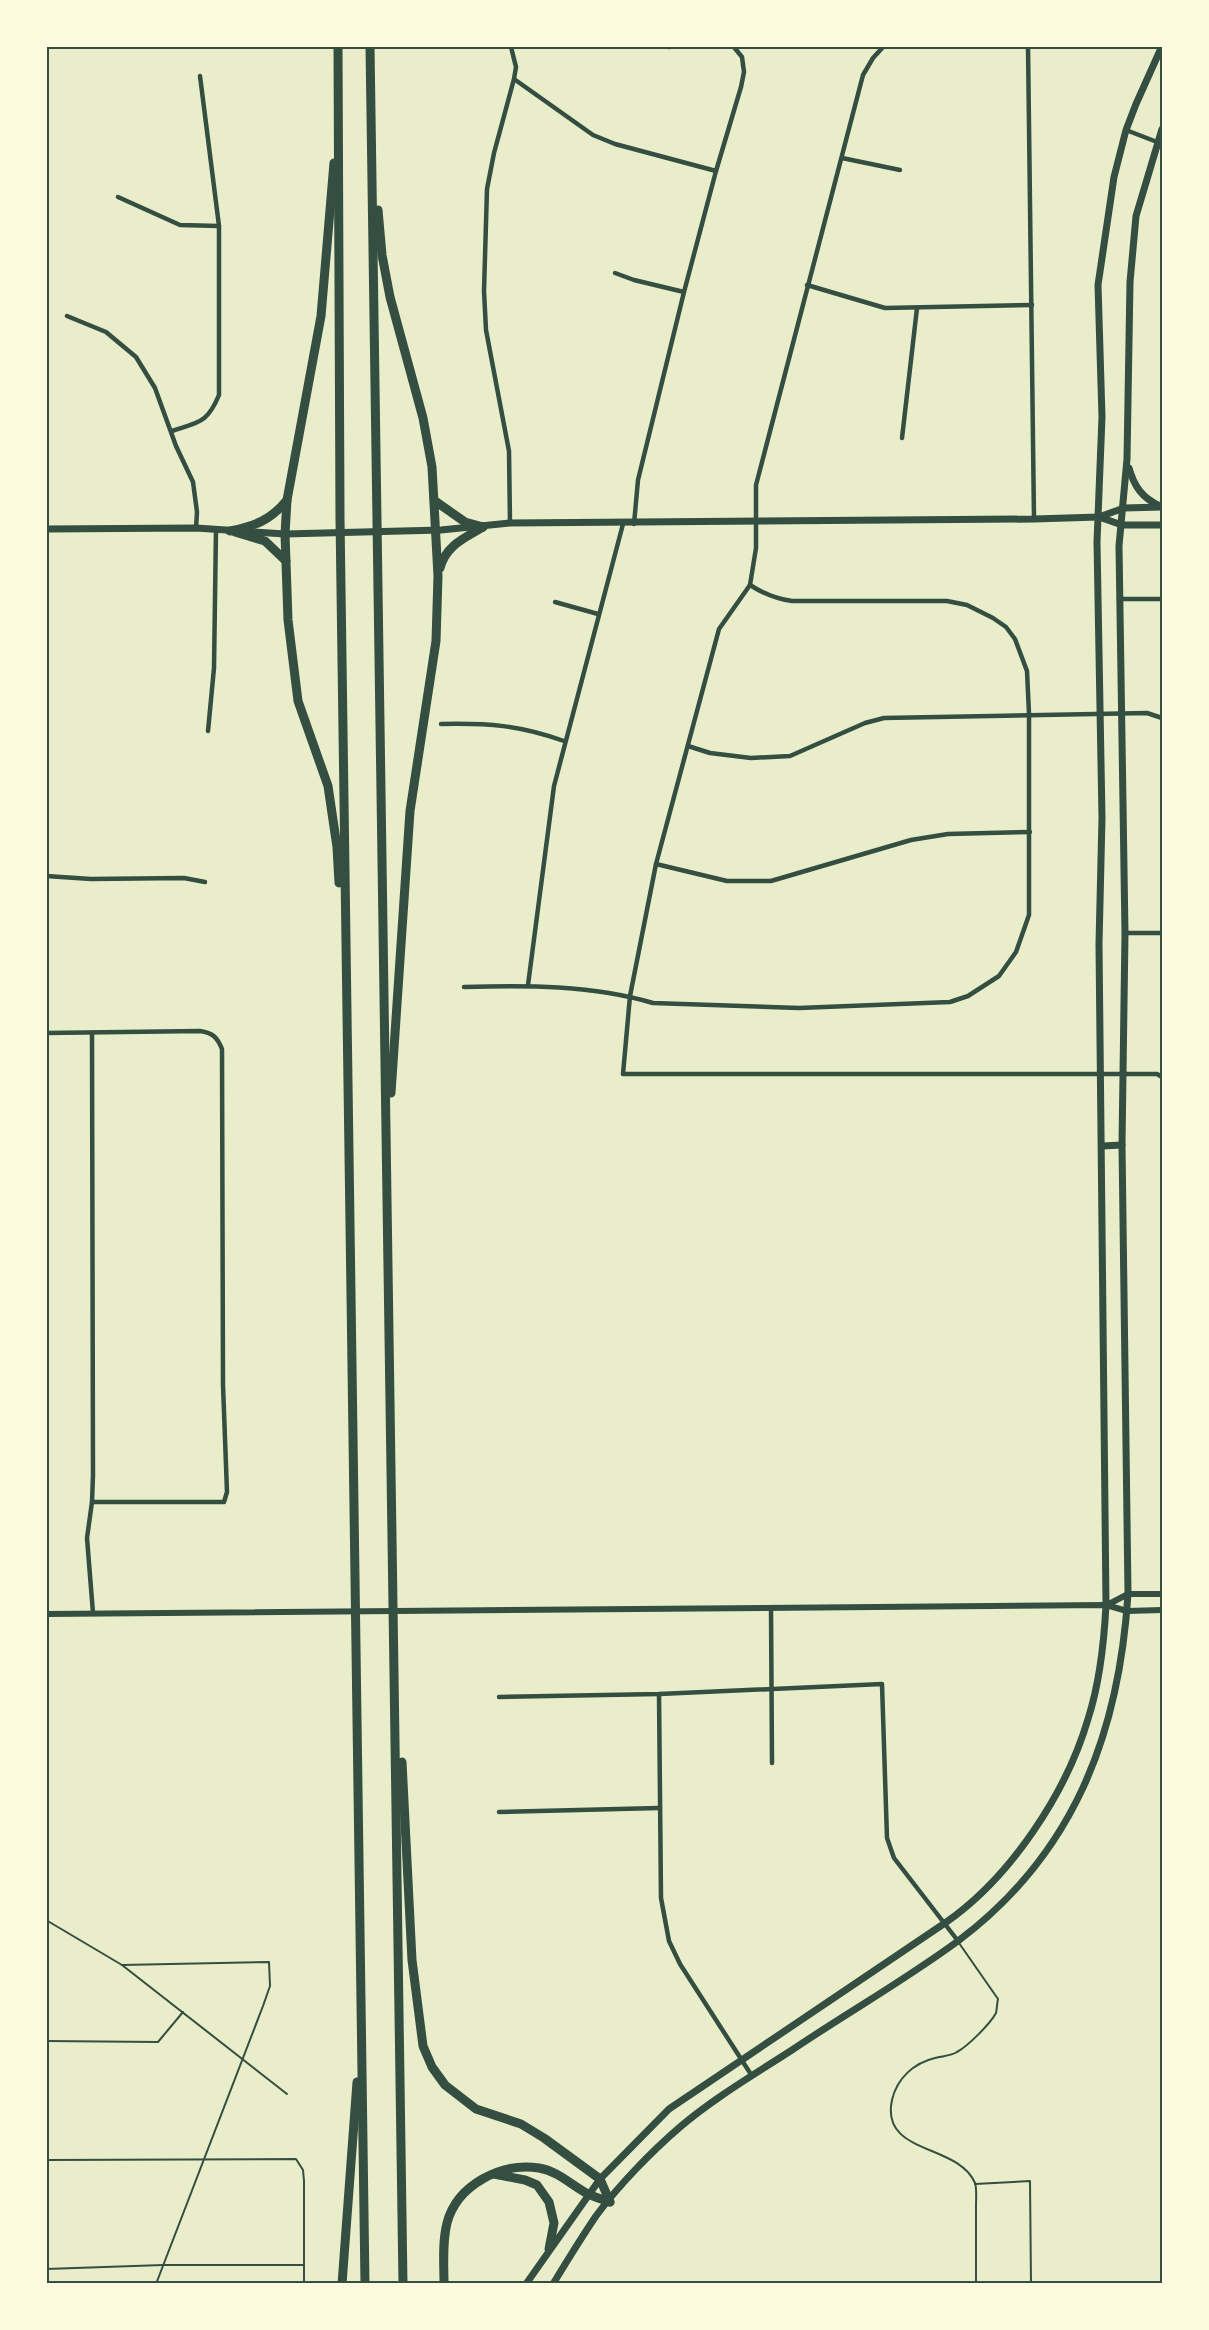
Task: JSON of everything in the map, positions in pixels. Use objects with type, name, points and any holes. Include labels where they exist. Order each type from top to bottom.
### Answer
[{"type":"highway","points":[[338,46],[340,506],[365,2283]]},
{"type":"highway","points":[[370,51],[382,255],[390,297],[423,418],[432,467],[438,576],[436,641],[410,811],[387,1170]]},
{"type":"highway","points":[[370,51],[396,1662],[397,1919],[403,2283]]},
{"type":"highway","points":[[338,119],[321,316],[287,500],[285,534],[288,620],[298,701],[328,786],[337,847],[347,1000]]},
{"type":"highway","points":[[230,531],[252,527],[267,520],[287,500]]},
{"type":"highway","points":[[435,501],[465,522],[483,527]]},
{"type":"highway","points":[[438,576],[443,556],[458,541],[483,527]]},
{"type":"highway","points":[[230,531],[265,541],[286,561]]},
{"type":"highway","points":[[396,1662],[411,1949],[423,2046],[432,2067],[445,2085],[476,2109],[520,2124],[544,2138],[600,2179],[609,2202]]},
{"type":"highway","points":[[342,2283],[361,2020]]},
{"type":"highway","points":[[444,2283],[447,2222],[458,2201],[474,2184],[492,2173],[522,2167],[539,2168],[558,2174],[589,2194],[609,2202]]},
{"type":"highway","points":[[492,2173],[537,2185],[549,2202],[554,2223],[549,2249]]},
{"type":"main road","points":[[526,2283],[600,2179],[669,2109],[945,1923],[977,1896],[1022,1846],[1051,1801],[1074,1758],[1088,1721],[1103,1653],[1106,1605],[1099,944],[1102,818],[1097,542],[1102,417],[1098,285],[1112,188],[1126,130],[1162,46]]},
{"type":"main road","points":[[553,2283],[598,2214],[670,2136],[752,2076],[958,1941],[1002,1902],[1028,1874],[1058,1833],[1080,1796],[1099,1752],[1123,1656],[1128,1594],[1122,1145],[1125,933],[1119,546],[1127,459],[1130,282],[1136,216],[1160,144],[1162,129]]},
{"type":"main road","points":[[1127,459],[1136,488],[1144,497],[1162,507]]},
{"type":"main road","points":[[46,529],[195,528],[285,534],[436,531],[510,523],[634,524],[756,520],[1099,517],[1124,508],[1162,507]]},
{"type":"main road","points":[[1099,517],[1122,525],[1162,525]]},
{"type":"main road","points":[[1102,1146],[1122,1145]]},
{"type":"street","points":[[634,524],[638,480],[684,292],[744,72],[742,57],[733,46]]},
{"type":"street","points":[[884,46],[873,58],[863,75],[756,485],[756,548],[750,585],[719,629],[656,864],[630,996],[623,1074],[1157,1074],[1162,1077]]},
{"type":"street","points":[[1028,46],[1034,519]]},
{"type":"street","points":[[510,523],[509,451],[486,330],[484,291],[487,189],[514,79],[516,67],[511,47]]},
{"type":"street","points":[[172,432],[206,419],[213,410],[219,395],[219,226],[200,76]]},
{"type":"street","points":[[514,79],[593,135],[615,144],[716,171]]},
{"type":"street","points":[[1126,130],[1160,144]]},
{"type":"street","points":[[842,158],[900,170]]},
{"type":"street","points":[[118,197],[180,225],[219,226]]},
{"type":"street","points":[[615,273],[684,292]]},
{"type":"street","points":[[807,285],[885,308],[1032,305]]},
{"type":"street","points":[[902,438],[917,308]]},
{"type":"street","points":[[67,316],[106,332],[136,357],[155,388],[193,482],[197,512],[195,528]]},
{"type":"street","points":[[528,985],[554,786],[623,524]]},
{"type":"street","points":[[208,731],[214,668],[216,529]]},
{"type":"street","points":[[464,987],[528,985],[630,996],[652,1003],[799,1008],[950,1002],[985,987],[999,976],[1016,952],[1029,915],[1027,671],[1016,639],[1006,627],[967,604],[922,599],[779,600],[765,595],[750,585]]},
{"type":"street","points":[[1119,599],[1162,599]]},
{"type":"street","points":[[555,602],[598,614]]},
{"type":"street","points":[[688,746],[710,753],[751,759],[789,756],[884,717],[1147,713],[1162,718]]},
{"type":"street","points":[[441,724],[506,725],[539,732],[564,741]]},
{"type":"street","points":[[656,864],[727,881],[771,881],[912,840],[948,834],[1030,832]]},
{"type":"street","points":[[46,876],[91,879],[184,878],[205,882]]},
{"type":"street","points":[[1125,933],[1162,933]]},
{"type":"street","points":[[46,1034],[200,1031],[211,1033],[217,1038],[222,1049],[223,1361],[227,1492],[224,1502],[92,1502]]},
{"type":"street","points":[[92,1034],[92,1502],[87,1538],[93,1613]]},
{"type":"street","points":[[1106,1605],[1128,1594],[1162,1594]]},
{"type":"street","points":[[46,1614],[1106,1605],[1127,1611],[1162,1610]]},
{"type":"street","points":[[771,1608],[771,1763]]},
{"type":"street","points":[[499,1697],[659,1694],[882,1684],[887,1838],[894,1858],[958,1941]]},
{"type":"street","points":[[659,1694],[661,1898],[669,1941],[680,1964],[752,2076]]},
{"type":"street","points":[[499,1812],[659,1808]]},
{"type":"lane","points":[[46,1920],[122,1965],[287,2094]]},
{"type":"lane","points":[[958,1941],[998,1999],[996,2013],[971,2041],[956,2053],[932,2058],[915,2067],[898,2081],[891,2102],[892,2122],[903,2137],[958,2163],[975,2184],[976,2283]]},
{"type":"lane","points":[[122,1965],[269,1962],[270,1986],[156,2283]]},
{"type":"lane","points":[[46,2041],[158,2042],[183,2012]]},
{"type":"lane","points":[[46,2160],[296,2159],[303,2170],[304,2181],[304,2283]]},
{"type":"lane","points":[[975,2184],[1030,2181],[1031,2283]]},
{"type":"lane","points":[[46,2269],[164,2265],[304,2265]]}]
